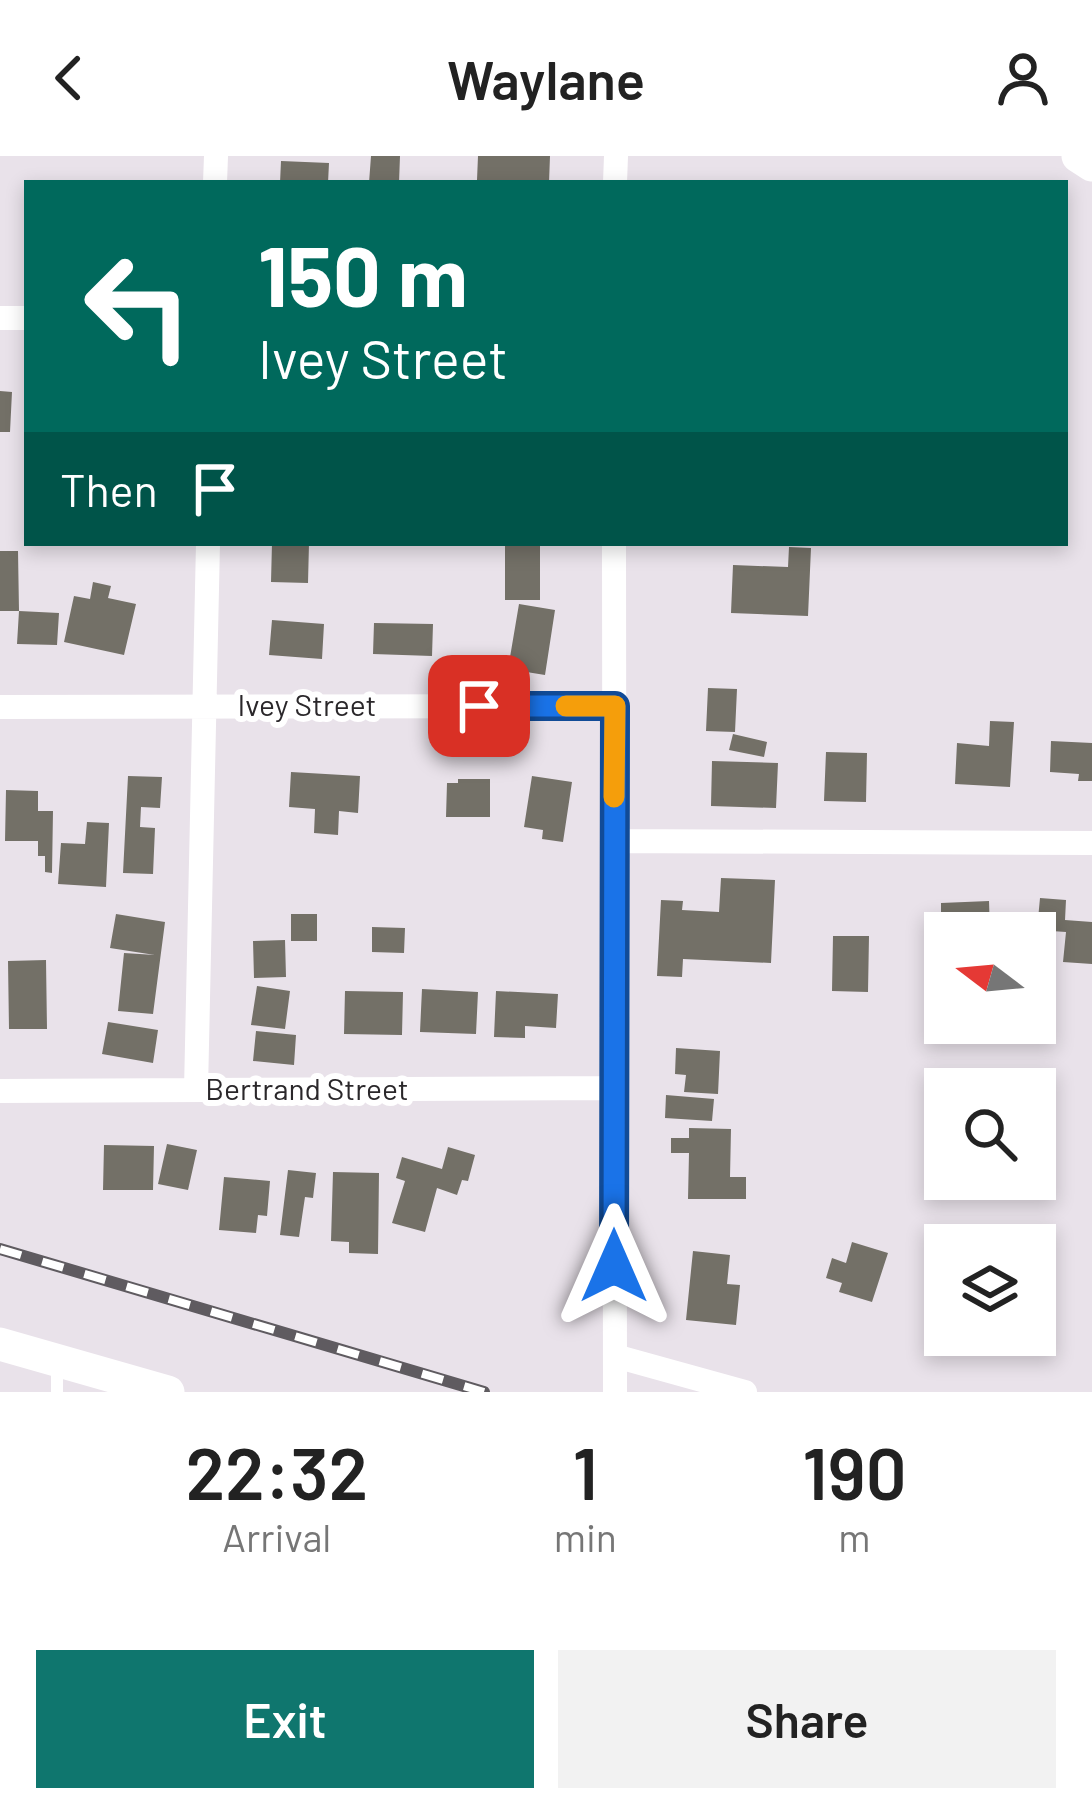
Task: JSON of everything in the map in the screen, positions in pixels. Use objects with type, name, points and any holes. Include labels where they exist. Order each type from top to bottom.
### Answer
[{"type":"street","points":[[1078,156],[1092,165]]},
{"type":"street","points":[[196,1090],[208,546]]},
{"type":"street","points":[[614,546],[615,1392]]},
{"type":"street","name":"Ivey Street","points":[[0,707],[615,706]]},
{"type":"street","points":[[614,841],[1092,843]]},
{"type":"street","name":"Bertrand Street","points":[[0,1091],[613,1088]]},
{"type":"street","points":[[0,1344],[57,1376],[168,1392]]},
{"type":"street","points":[[615,1356],[745,1392]]},
{"type":"building","points":[[371,156],[400,156],[399,180],[369,180]]},
{"type":"building","points":[[478,156],[550,156],[549,180],[477,180]]},
{"type":"building","points":[[281,161],[329,163],[328,180],[280,180]]},
{"type":"building","points":[[0,391],[12,392],[10,432],[0,432]]},
{"type":"building","points":[[272,546],[309,546],[308,583],[271,582]]},
{"type":"building","points":[[505,546],[540,546],[540,600],[505,600]]},
{"type":"building","points":[[789,547],[811,548],[808,616],[731,613],[733,565],[788,567]]},
{"type":"building","points":[[0,551],[18,551],[19,611],[0,611]]},
{"type":"building","points":[[93,582],[111,586],[108,598],[136,604],[124,655],[64,642],[74,596],[90,599]]},
{"type":"building","points":[[519,604],[555,610],[545,675],[508,669]]},
{"type":"building","points":[[19,611],[59,613],[57,645],[17,644]]},
{"type":"building","points":[[272,620],[324,624],[322,659],[269,655]]},
{"type":"building","points":[[374,623],[433,624],[432,656],[373,654]]},
{"type":"building","points":[[708,688],[737,689],[735,732],[706,731]]},
{"type":"building","points":[[990,721],[1014,722],[1010,787],[955,784],[957,743],[989,746]]},
{"type":"building","points":[[733,734],[767,742],[764,757],[729,750]]},
{"type":"building","points":[[1051,741],[1092,743],[1092,781],[1078,781],[1079,774],[1050,772]]},
{"type":"building","points":[[826,752],[867,753],[866,802],[824,801]]},
{"type":"building","points":[[712,761],[778,763],[776,808],[711,806]]},
{"type":"building","points":[[291,772],[360,776],[358,813],[339,811],[338,835],[314,833],[315,809],[289,807]]},
{"type":"building","points":[[128,776],[162,777],[160,808],[141,807],[140,827],[155,828],[153,874],[123,873]]},
{"type":"building","points":[[532,776],[572,782],[563,842],[542,839],[543,830],[524,827]]},
{"type":"building","points":[[458,779],[490,779],[490,817],[446,817],[447,783],[458,783]]},
{"type":"building","points":[[6,790],[38,791],[38,811],[53,811],[52,873],[45,872],[45,856],[38,856],[38,841],[5,841]]},
{"type":"building","points":[[87,822],[109,823],[106,887],[58,884],[61,843],[85,844]]},
{"type":"building","points":[[721,878],[775,880],[771,963],[683,959],[682,977],[657,976],[661,900],[683,901],[682,910],[719,912]]},
{"type":"building","points":[[1040,898],[1066,900],[1065,920],[1092,922],[1092,964],[1063,962],[1066,932],[1056,931],[1056,912],[1039,912]]},
{"type":"building","points":[[989,901],[989,912],[941,912],[941,903]]},
{"type":"building","points":[[116,914],[165,922],[153,1014],[118,1011],[124,953],[155,955],[110,948]]},
{"type":"building","points":[[291,914],[317,914],[317,941],[291,941]]},
{"type":"building","points":[[372,927],[405,928],[404,953],[372,952]]},
{"type":"building","points":[[833,936],[869,936],[868,992],[832,991]]},
{"type":"building","points":[[285,940],[286,977],[254,978],[253,941]]},
{"type":"building","points":[[46,960],[47,1029],[9,1029],[8,961]]},
{"type":"building","points":[[257,986],[290,991],[285,1029],[251,1025]]},
{"type":"building","points":[[422,989],[478,992],[476,1034],[420,1032]]},
{"type":"building","points":[[345,991],[403,992],[402,1035],[344,1034]]},
{"type":"building","points":[[496,991],[558,994],[556,1028],[525,1026],[525,1038],[494,1037]]},
{"type":"building","points":[[108,1022],[158,1030],[153,1063],[102,1054]]},
{"type":"building","points":[[256,1031],[296,1035],[294,1065],[253,1061]]},
{"type":"building","points":[[676,1048],[720,1051],[718,1094],[684,1092],[686,1075],[675,1074]]},
{"type":"building","points":[[666,1095],[714,1099],[712,1121],[665,1118]]},
{"type":"building","points":[[689,1128],[731,1129],[730,1177],[746,1177],[746,1199],[688,1199],[689,1153],[671,1153],[671,1138],[689,1138]]},
{"type":"building","points":[[167,1144],[197,1150],[188,1190],[158,1184]]},
{"type":"building","points":[[104,1145],[154,1146],[153,1190],[103,1190]]},
{"type":"building","points":[[448,1147],[475,1155],[468,1181],[462,1180],[457,1195],[437,1188],[425,1232],[392,1223],[405,1181],[396,1178],[402,1157],[442,1169]]},
{"type":"building","points":[[288,1170],[316,1173],[313,1198],[305,1197],[299,1237],[280,1235]]},
{"type":"building","points":[[333,1172],[379,1173],[378,1254],[349,1253],[349,1242],[331,1241]]},
{"type":"building","points":[[224,1177],[270,1181],[267,1216],[258,1215],[256,1233],[219,1230]]},
{"type":"building","points":[[852,1242],[888,1253],[872,1302],[839,1292],[842,1283],[826,1278],[832,1258],[846,1263]]},
{"type":"building","points":[[693,1251],[730,1255],[727,1284],[740,1285],[736,1325],[686,1320]]},
{"type":"railway","points":[[0,1249],[484,1392]]},
{"type":"slow traffic","points":[[566,706],[615,706],[614,797]]},
{"type":"route","points":[[479,706],[615,706],[614,1266]]}]
